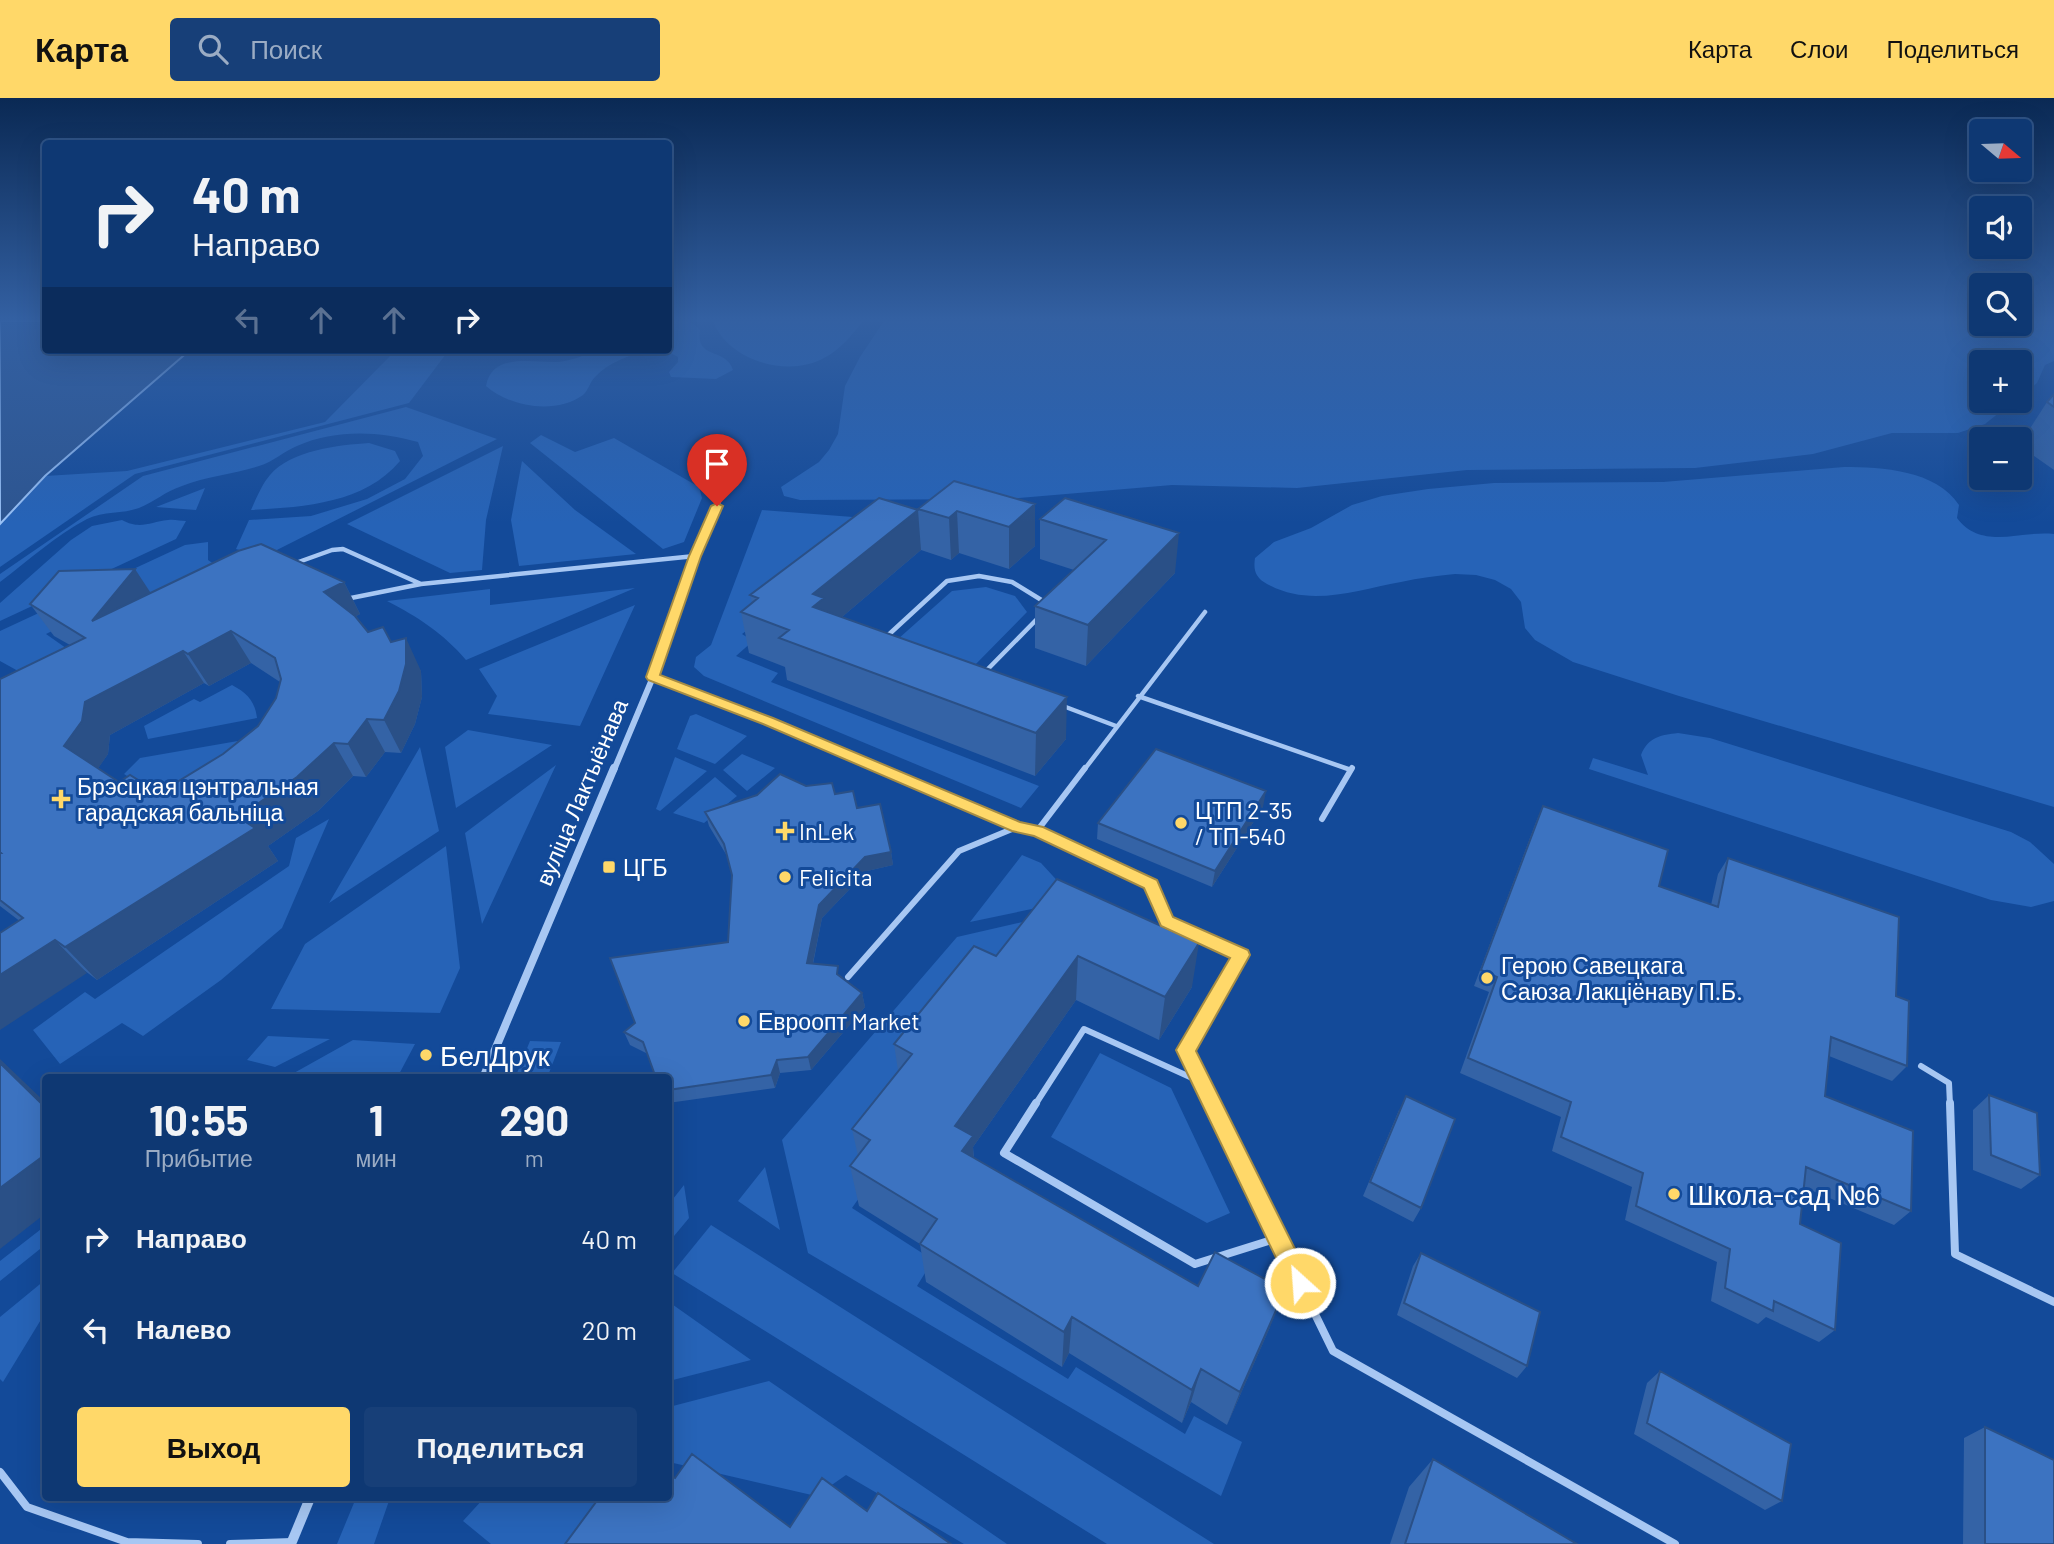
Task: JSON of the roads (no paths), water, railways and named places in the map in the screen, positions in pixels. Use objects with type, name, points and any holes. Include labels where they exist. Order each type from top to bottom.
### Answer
[{"type":"street","name":"вуліца Лактыёнава","points":[[485,1074],[653,677],[695,556],[728,481]]},
{"type":"street","points":[[291,1543],[309,1501]]},
{"type":"lane","points":[[284,567],[332,550],[343,549],[421,583]]},
{"type":"lane","points":[[344,599],[421,583],[695,556]]},
{"type":"lane","points":[[895,645],[882,640],[947,581],[979,576],[1012,582],[1043,601],[1044,612],[981,676],[993,681]]},
{"type":"lane","points":[[1037,831],[1205,612]]},
{"type":"lane","points":[[653,677],[768,721],[1017,827],[1037,831],[1151,884],[1167,921],[1241,955],[1186,1050],[1333,1351],[1675,1544]]},
{"type":"lane","points":[[1139,696],[1352,768],[1322,819]]},
{"type":"lane","points":[[1054,703],[1116,726]]},
{"type":"lane","points":[[848,977],[959,851],[1017,827]]},
{"type":"lane","points":[[1201,1082],[1084,1029],[1004,1153],[1195,1264],[1278,1238]]},
{"type":"lane","points":[[1921,1066],[1949,1083],[1955,1254],[2054,1302]]},
{"type":"lane","points":[[0,1472],[27,1507],[126,1543],[198,1544]]},
{"type":"lane","points":[[230,1544],[291,1543]]},
{"type":"place","name":"Брэсцкая цэнтральная гарадская бальніца","points":[[61,799]]},
{"type":"place","name":"ЦТП 2-35 / ТП-540","points":[[1181,823]]},
{"type":"place","name":"InLek","points":[[785,831]]},
{"type":"place","name":"ЦГБ","points":[[609,867]]},
{"type":"place","name":"Felicita","points":[[785,877]]},
{"type":"place","name":"Герою Савецкага Саюза Лакціёнаву П.Б.","points":[[1487,978]]},
{"type":"place","name":"Евроопт Market","points":[[744,1021]]},
{"type":"place","name":"БелДрук","points":[[426,1055]]},
{"type":"place","name":"Школа-сад №6","points":[[1674,1194]]}]
